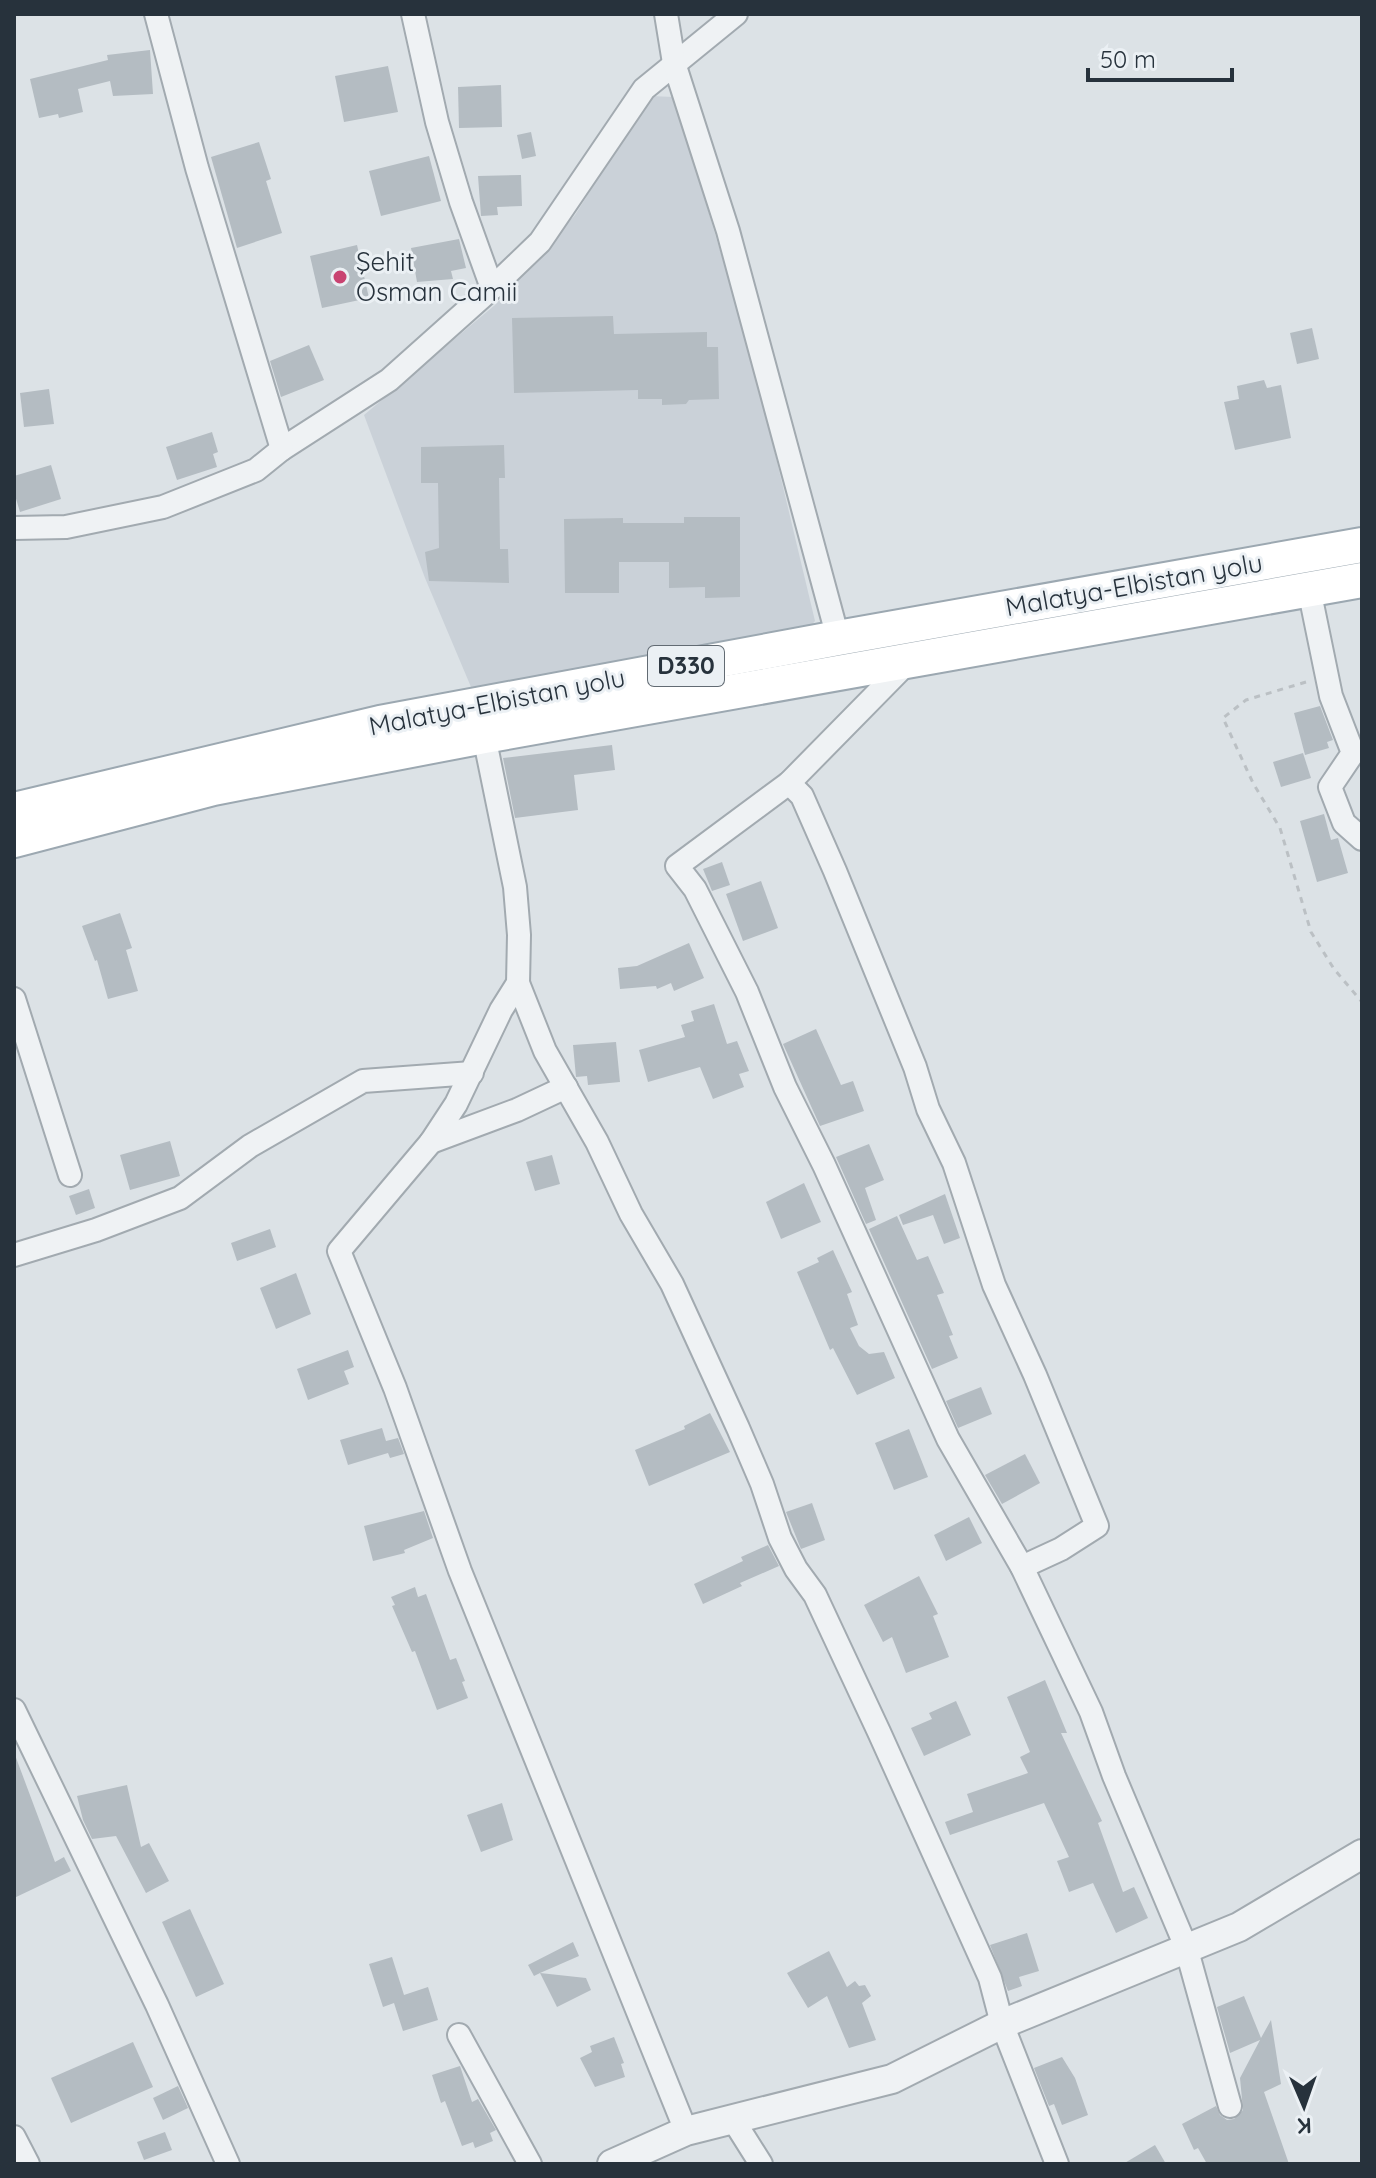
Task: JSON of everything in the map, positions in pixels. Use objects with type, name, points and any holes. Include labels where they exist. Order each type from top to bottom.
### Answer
[{"type":"main road","name":"Malatya-Elbistan yolu","points":[[16,812],[380,723],[1362,545]]},
{"type":"main road","name":"Malatya-Elbistan yolu","points":[[16,812],[213,788],[484,736],[1362,580]]},
{"type":"street","points":[[156,14],[197,168],[282,449]]},
{"type":"street","points":[[413,14],[437,122],[492,288]]},
{"type":"street","points":[[666,14],[674,63],[728,231],[838,638]]},
{"type":"street","points":[[14,528],[66,527],[163,507],[256,470],[282,449],[389,380],[540,242],[644,89],[736,14]]},
{"type":"street","points":[[1309,589],[1331,696],[1353,753],[1330,787],[1344,823],[1362,839]]},
{"type":"street","points":[[911,660],[789,783],[677,866],[695,889],[747,992],[785,1087],[824,1165],[948,1439],[1022,1567],[1091,1712],[1114,1776],[1186,1947],[1230,2106]]},
{"type":"street","points":[[484,736],[515,887],[519,935],[518,983],[545,1051],[597,1142],[631,1214],[672,1284],[705,1353],[762,1484],[780,1538],[796,1569],[815,1595],[990,1978],[1002,2024],[1057,2164]]},
{"type":"street","points":[[789,783],[802,796],[835,871],[915,1067],[928,1109],[954,1163],[994,1285],[1097,1526],[1061,1549],[1022,1567]]},
{"type":"street","points":[[518,983],[501,1010],[456,1104],[431,1142],[339,1251],[395,1388],[460,1571],[686,2131]]},
{"type":"street","points":[[14,999],[70,1175]]},
{"type":"street","points":[[14,1255],[96,1230],[180,1198],[250,1146],[363,1081],[472,1073]]},
{"type":"street","points":[[431,1142],[517,1110],[566,1087]]},
{"type":"street","points":[[14,1710],[157,2005],[228,2164]]},
{"type":"street","points":[[612,2164],[686,2131],[892,2079],[1002,2024],[1239,1927],[1362,1854]]},
{"type":"street","points":[[459,2035],[530,2164]]},
{"type":"street","points":[[732,2118],[761,2164]]},
{"type":"street","points":[[14,2137],[28,2164]]},
{"type":"path","points":[[1326,669],[1302,685],[1246,700],[1223,718],[1253,783],[1280,828],[1311,932],[1334,969],[1362,1002]]},
{"type":"shaded area","points":[[650,96],[674,97],[752,357],[815,621],[802,636],[471,687],[425,578],[364,415],[495,305],[575,215]]},
{"type":"building","points":[[150,50],[153,94],[113,96],[110,81],[78,89],[83,112],[59,118],[58,114],[39,118],[30,79],[108,60],[107,55]]},
{"type":"building","points":[[388,66],[398,112],[344,122],[335,76]]},
{"type":"building","points":[[501,85],[502,127],[459,128],[458,87]]},
{"type":"building","points":[[531,132],[536,156],[522,159],[517,135]]},
{"type":"building","points":[[259,142],[271,179],[266,181],[282,233],[237,248],[211,157]]},
{"type":"building","points":[[429,156],[441,201],[381,216],[369,171]]},
{"type":"building","points":[[521,175],[522,206],[497,207],[498,215],[481,216],[478,176]]},
{"type":"building","points":[[459,239],[466,268],[451,271],[453,279],[417,282],[411,248]]},
{"type":"building","name":"Şehit Osman Camii","points":[[357,245],[369,298],[322,308],[310,256]]},
{"type":"building","points":[[613,316],[614,334],[707,332],[707,347],[718,347],[719,399],[662,405],[662,399],[638,399],[638,390],[514,393],[512,318]]},
{"type":"building","points":[[1312,328],[1319,359],[1297,364],[1290,333]]},
{"type":"building","points":[[309,345],[324,380],[281,397],[270,361]]},
{"type":"building","points":[[1264,380],[1267,388],[1281,385],[1291,438],[1235,450],[1224,402],[1239,399],[1237,386]]},
{"type":"building","points":[[49,389],[54,424],[24,427],[20,393]]},
{"type":"building","points":[[212,432],[218,452],[213,454],[217,467],[177,480],[166,447]]},
{"type":"building","points":[[504,445],[505,478],[499,478],[500,549],[508,549],[509,583],[429,581],[425,552],[439,548],[438,483],[421,483],[421,447]]},
{"type":"building","points":[[51,465],[61,499],[20,512],[14,492],[14,476]]},
{"type":"building","points":[[684,517],[740,517],[740,597],[705,598],[705,587],[669,588],[669,562],[619,562],[619,593],[565,593],[564,519],[623,518],[623,523],[684,523]]},
{"type":"building","points":[[1320,706],[1333,740],[1327,742],[1329,748],[1305,755],[1294,713]]},
{"type":"building","points":[[612,745],[615,770],[574,775],[578,810],[515,818],[503,758]]},
{"type":"building","points":[[1303,753],[1311,778],[1281,787],[1273,762]]},
{"type":"building","points":[[1324,814],[1331,840],[1338,838],[1348,873],[1317,882],[1300,821]]},
{"type":"building","points":[[722,862],[730,885],[712,891],[703,869]]},
{"type":"building","points":[[761,881],[778,928],[743,941],[726,894]]},
{"type":"building","points":[[120,913],[132,948],[126,950],[138,991],[108,999],[97,960],[82,926]]},
{"type":"building","points":[[689,943],[704,978],[674,991],[671,983],[657,989],[656,986],[620,989],[618,968],[637,966]]},
{"type":"building","points":[[714,1004],[727,1044],[737,1041],[749,1071],[739,1074],[744,1087],[713,1099],[700,1067],[648,1082],[639,1050],[685,1037],[681,1025],[694,1021],[691,1011]]},
{"type":"building","points":[[816,1029],[841,1085],[853,1081],[864,1111],[820,1126],[783,1044]]},
{"type":"building","points":[[616,1042],[620,1082],[588,1085],[587,1076],[576,1077],[573,1045]]},
{"type":"building","points":[[170,1141],[180,1176],[130,1190],[120,1155]]},
{"type":"building","points":[[869,1144],[884,1180],[865,1188],[876,1220],[866,1224],[836,1157]]},
{"type":"building","points":[[552,1155],[560,1184],[535,1191],[526,1162]]},
{"type":"building","points":[[804,1183],[821,1222],[781,1239],[766,1202]]},
{"type":"building","points":[[89,1189],[95,1208],[76,1215],[69,1196]]},
{"type":"building","points":[[945,1194],[960,1238],[944,1244],[933,1215],[903,1225],[899,1215]]},
{"type":"building","points":[[897,1216],[917,1260],[928,1256],[944,1293],[937,1295],[953,1335],[949,1336],[958,1358],[932,1369],[869,1229]]},
{"type":"building","points":[[270,1229],[276,1247],[237,1261],[231,1243]]},
{"type":"building","points":[[833,1250],[852,1292],[847,1294],[858,1325],[850,1328],[859,1346],[869,1354],[884,1352],[895,1378],[857,1395],[833,1348],[830,1350],[797,1272],[819,1262],[817,1258]]},
{"type":"building","points":[[296,1273],[311,1314],[276,1329],[260,1288]]},
{"type":"building","points":[[348,1350],[354,1367],[344,1371],[349,1384],[308,1400],[297,1369]]},
{"type":"building","points":[[981,1387],[992,1414],[958,1428],[946,1401]]},
{"type":"building","points":[[710,1413],[730,1452],[649,1486],[635,1450],[685,1429],[684,1426]]},
{"type":"building","points":[[382,1428],[386,1441],[398,1438],[404,1454],[390,1458],[388,1453],[348,1465],[340,1440]]},
{"type":"building","points":[[909,1429],[928,1477],[894,1490],[875,1443]]},
{"type":"building","points":[[1025,1454],[1040,1483],[1002,1504],[985,1475]]},
{"type":"building","points":[[812,1503],[825,1540],[801,1549],[786,1512]]},
{"type":"building","points":[[424,1511],[433,1538],[404,1550],[405,1553],[373,1561],[364,1526]]},
{"type":"building","points":[[969,1517],[982,1543],[946,1561],[934,1535]]},
{"type":"building","points":[[768,1545],[779,1566],[703,1604],[694,1584],[743,1561],[741,1557]]},
{"type":"building","points":[[919,1576],[938,1614],[933,1616],[949,1657],[906,1673],[892,1637],[883,1642],[864,1605]]},
{"type":"building","points":[[415,1587],[418,1597],[426,1594],[450,1660],[456,1658],[465,1681],[462,1682],[468,1698],[437,1710],[415,1651],[412,1652],[392,1606],[395,1605],[391,1597]]},
{"type":"building","points":[[1045,1680],[1067,1733],[1061,1733],[1102,1821],[1098,1823],[1123,1892],[1134,1887],[1148,1918],[1116,1933],[1093,1883],[1069,1892],[1057,1861],[1069,1857],[1044,1803],[950,1835],[945,1822],[973,1812],[967,1794],[1028,1773],[1020,1757],[1030,1752],[1007,1697]]},
{"type":"building","points":[[956,1701],[971,1735],[924,1756],[911,1728],[932,1719],[929,1713]]},
{"type":"building","points":[[15,1755],[55,1862],[64,1857],[71,1871],[14,1898]]},
{"type":"building","points":[[127,1785],[141,1847],[149,1843],[169,1881],[146,1893],[116,1836],[92,1839],[77,1796]]},
{"type":"building","points":[[502,1803],[513,1840],[481,1852],[467,1815]]},
{"type":"building","points":[[190,1909],[224,1984],[196,1997],[162,1922]]},
{"type":"building","points":[[1027,1933],[1039,1971],[1019,1977],[1022,1986],[1008,1991],[990,1945]]},
{"type":"building","points":[[573,1942],[579,1956],[534,1976],[528,1965]]},
{"type":"building","points":[[829,1951],[847,1987],[855,1981],[859,1986],[865,1985],[871,1996],[862,2003],[876,2040],[849,2048],[827,1996],[808,2008],[787,1973]]},
{"type":"building","points":[[392,1957],[404,1995],[428,1987],[438,2020],[403,2031],[394,2003],[383,2007],[369,1964]]},
{"type":"building","points":[[540,1973],[586,1978],[591,1990],[557,2007]]},
{"type":"building","points":[[1244,1996],[1261,2038],[1271,2020],[1281,2084],[1264,2092],[1289,2164],[1207,2164],[1198,2148],[1194,2150],[1182,2124],[1216,2106],[1220,2115],[1227,2120],[1234,2119],[1243,2110],[1240,2078],[1260,2040],[1230,2053],[1217,2007]]},
{"type":"building","points":[[614,2037],[624,2063],[621,2064],[625,2077],[595,2087],[580,2058],[592,2052],[590,2046]]},
{"type":"building","points":[[133,2042],[153,2087],[71,2123],[51,2078]]},
{"type":"building","points":[[1062,2057],[1075,2078],[1088,2115],[1062,2125],[1054,2104],[1049,2106],[1034,2068]]},
{"type":"building","points":[[460,2066],[472,2102],[478,2099],[496,2130],[490,2133],[493,2141],[475,2148],[473,2142],[462,2146],[445,2101],[441,2103],[432,2075]]},
{"type":"building","points":[[178,2086],[188,2108],[163,2120],[153,2098]]},
{"type":"building","points":[[165,2132],[172,2150],[144,2160],[137,2142]]},
{"type":"building","points":[[1155,2145],[1166,2164],[1123,2164]]},
{"type":"place","name":"Şehit Osman Camii","points":[[340,277]]}]
